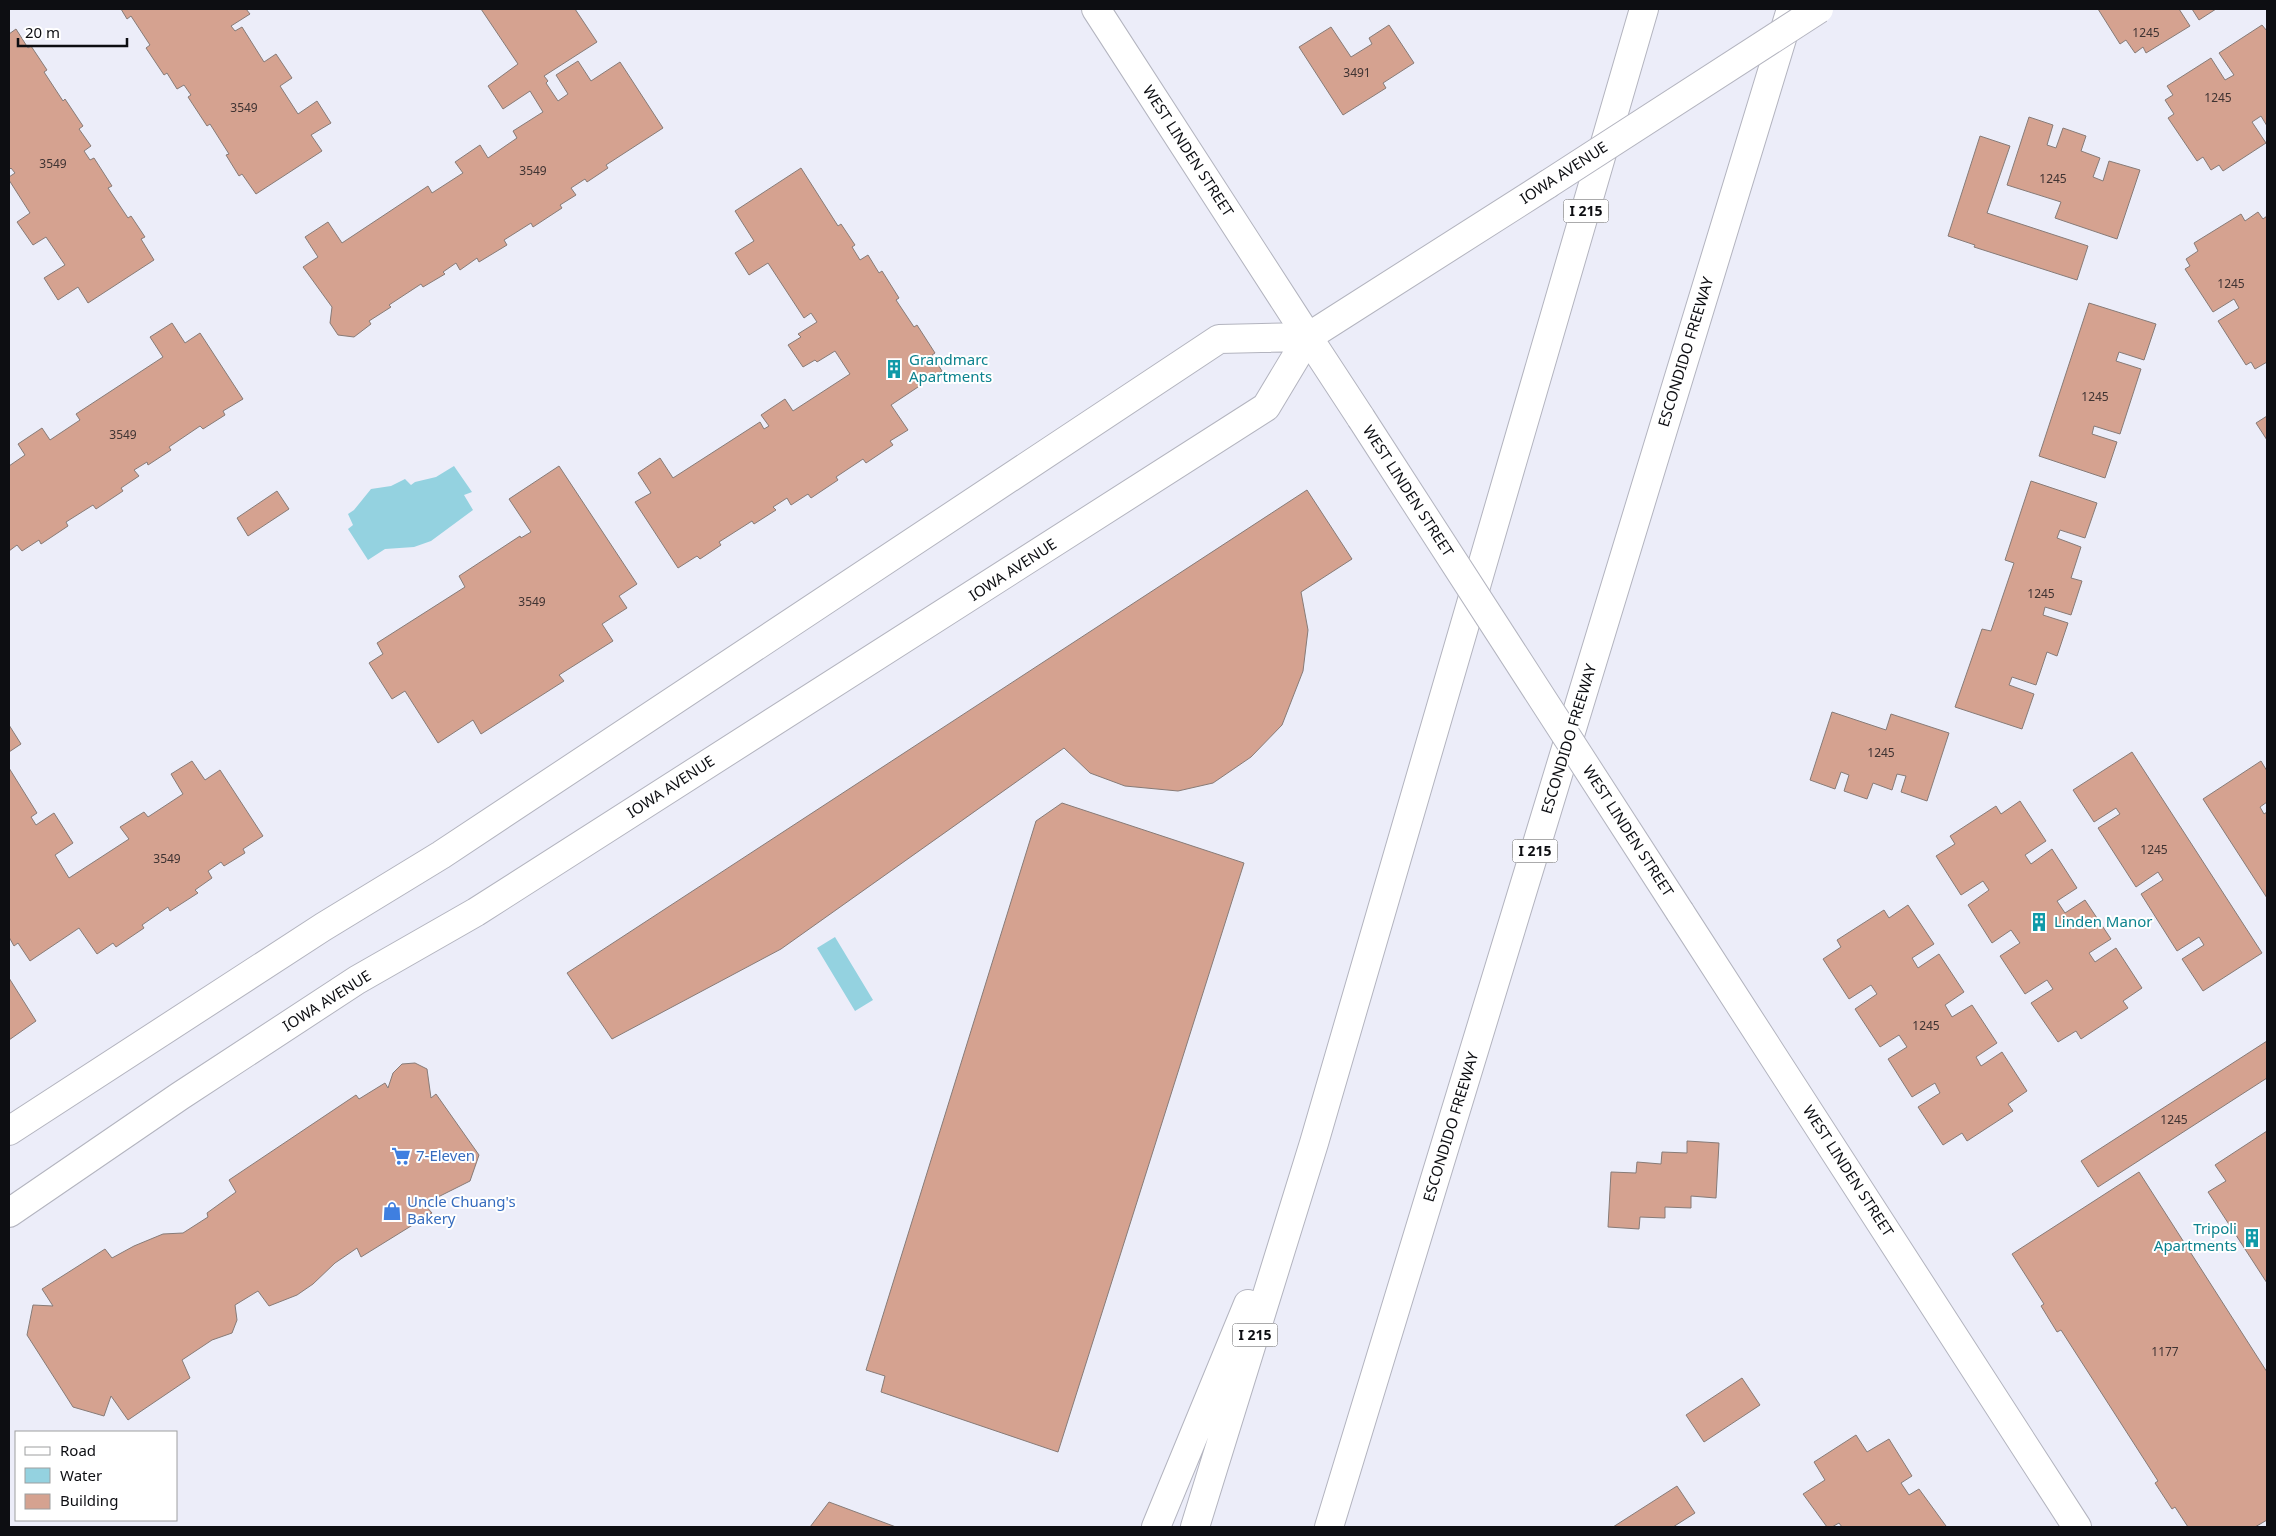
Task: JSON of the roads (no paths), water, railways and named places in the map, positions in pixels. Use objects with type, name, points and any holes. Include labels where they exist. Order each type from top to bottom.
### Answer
[{"type":"main road","name":"WEST LINDEN STREET","points":[[1096,9],[2077,1527]]},
{"type":"main road","name":"I 215","points":[[1196,1527],[1314,1143],[1644,9]]},
{"type":"main road","name":"ESCONDIDO FREEWAY","points":[[1329,1527],[1791,9]]},
{"type":"main road","name":"IOWA AVENUE","points":[[9,1213],[180,1096],[357,980],[476,912],[1266,407],[1308,337],[1406,276],[1819,9]]},
{"type":"main road","points":[[9,1131],[323,927],[441,855],[1219,339],[1308,337]]},
{"type":"main road","points":[[1156,1527],[1314,1143]]},
{"type":"water","points":[[454,466],[472,492],[464,495],[473,510],[431,541],[414,547],[385,549],[368,560],[348,529],[353,525],[348,514],[354,510],[371,489],[391,486],[405,479],[411,485],[415,482],[436,477]]},
{"type":"water","points":[[835,937],[873,1000],[855,1011],[817,948]]},
{"type":"place","name":"Grandmarc Apartments","points":[[894,369]]},
{"type":"place","name":"Linden Manor","points":[[2039,922]]},
{"type":"place","name":"7-Eleven","points":[[401,1156]]},
{"type":"place","name":"Uncle Chuang's Bakery","points":[[392,1211]]},
{"type":"place","name":"Tripoli Apartments","points":[[2252,1238]]}]
